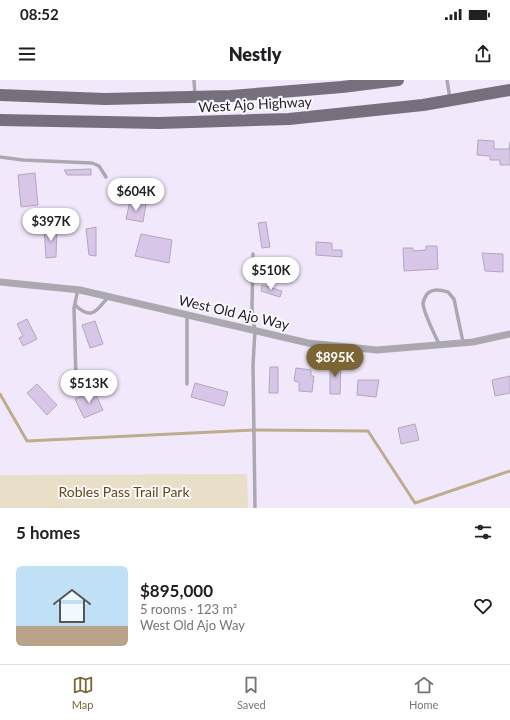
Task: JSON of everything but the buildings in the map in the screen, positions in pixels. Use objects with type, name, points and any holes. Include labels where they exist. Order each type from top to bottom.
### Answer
[{"type":"main road","name":"West Ajo Highway","points":[[0,96],[105,99],[247,95],[342,87],[398,80]]},
{"type":"main road","name":"West Ajo Highway","points":[[0,120],[158,123],[289,118],[423,105],[510,90]]},
{"type":"street","name":"West Old Ajo Way","points":[[0,282],[78,289],[308,343],[377,350],[473,342],[510,334]]},
{"type":"lane","points":[[194,80],[196,97]]},
{"type":"lane","points":[[447,80],[450,100]]},
{"type":"lane","points":[[0,156],[23,160],[92,163],[99,166],[106,177]]},
{"type":"lane","points":[[254,254],[252,321],[255,330],[253,365],[255,508]]},
{"type":"lane","points":[[76,380],[74,330],[75,305],[78,289]]},
{"type":"lane","points":[[439,344],[423,304],[425,298],[430,292],[439,289],[448,292],[454,300],[463,342]]},
{"type":"lane","points":[[75,305],[87,314],[92,313],[109,296]]},
{"type":"lane","points":[[187,314],[187,384]]},
{"type":"green space","name":"Robles Pass Trail Park","points":[[247,474],[248,508],[0,508],[0,475]]},
{"type":"waterway","points":[[0,394],[27,441],[254,430],[368,431],[415,503],[510,471]]}]
